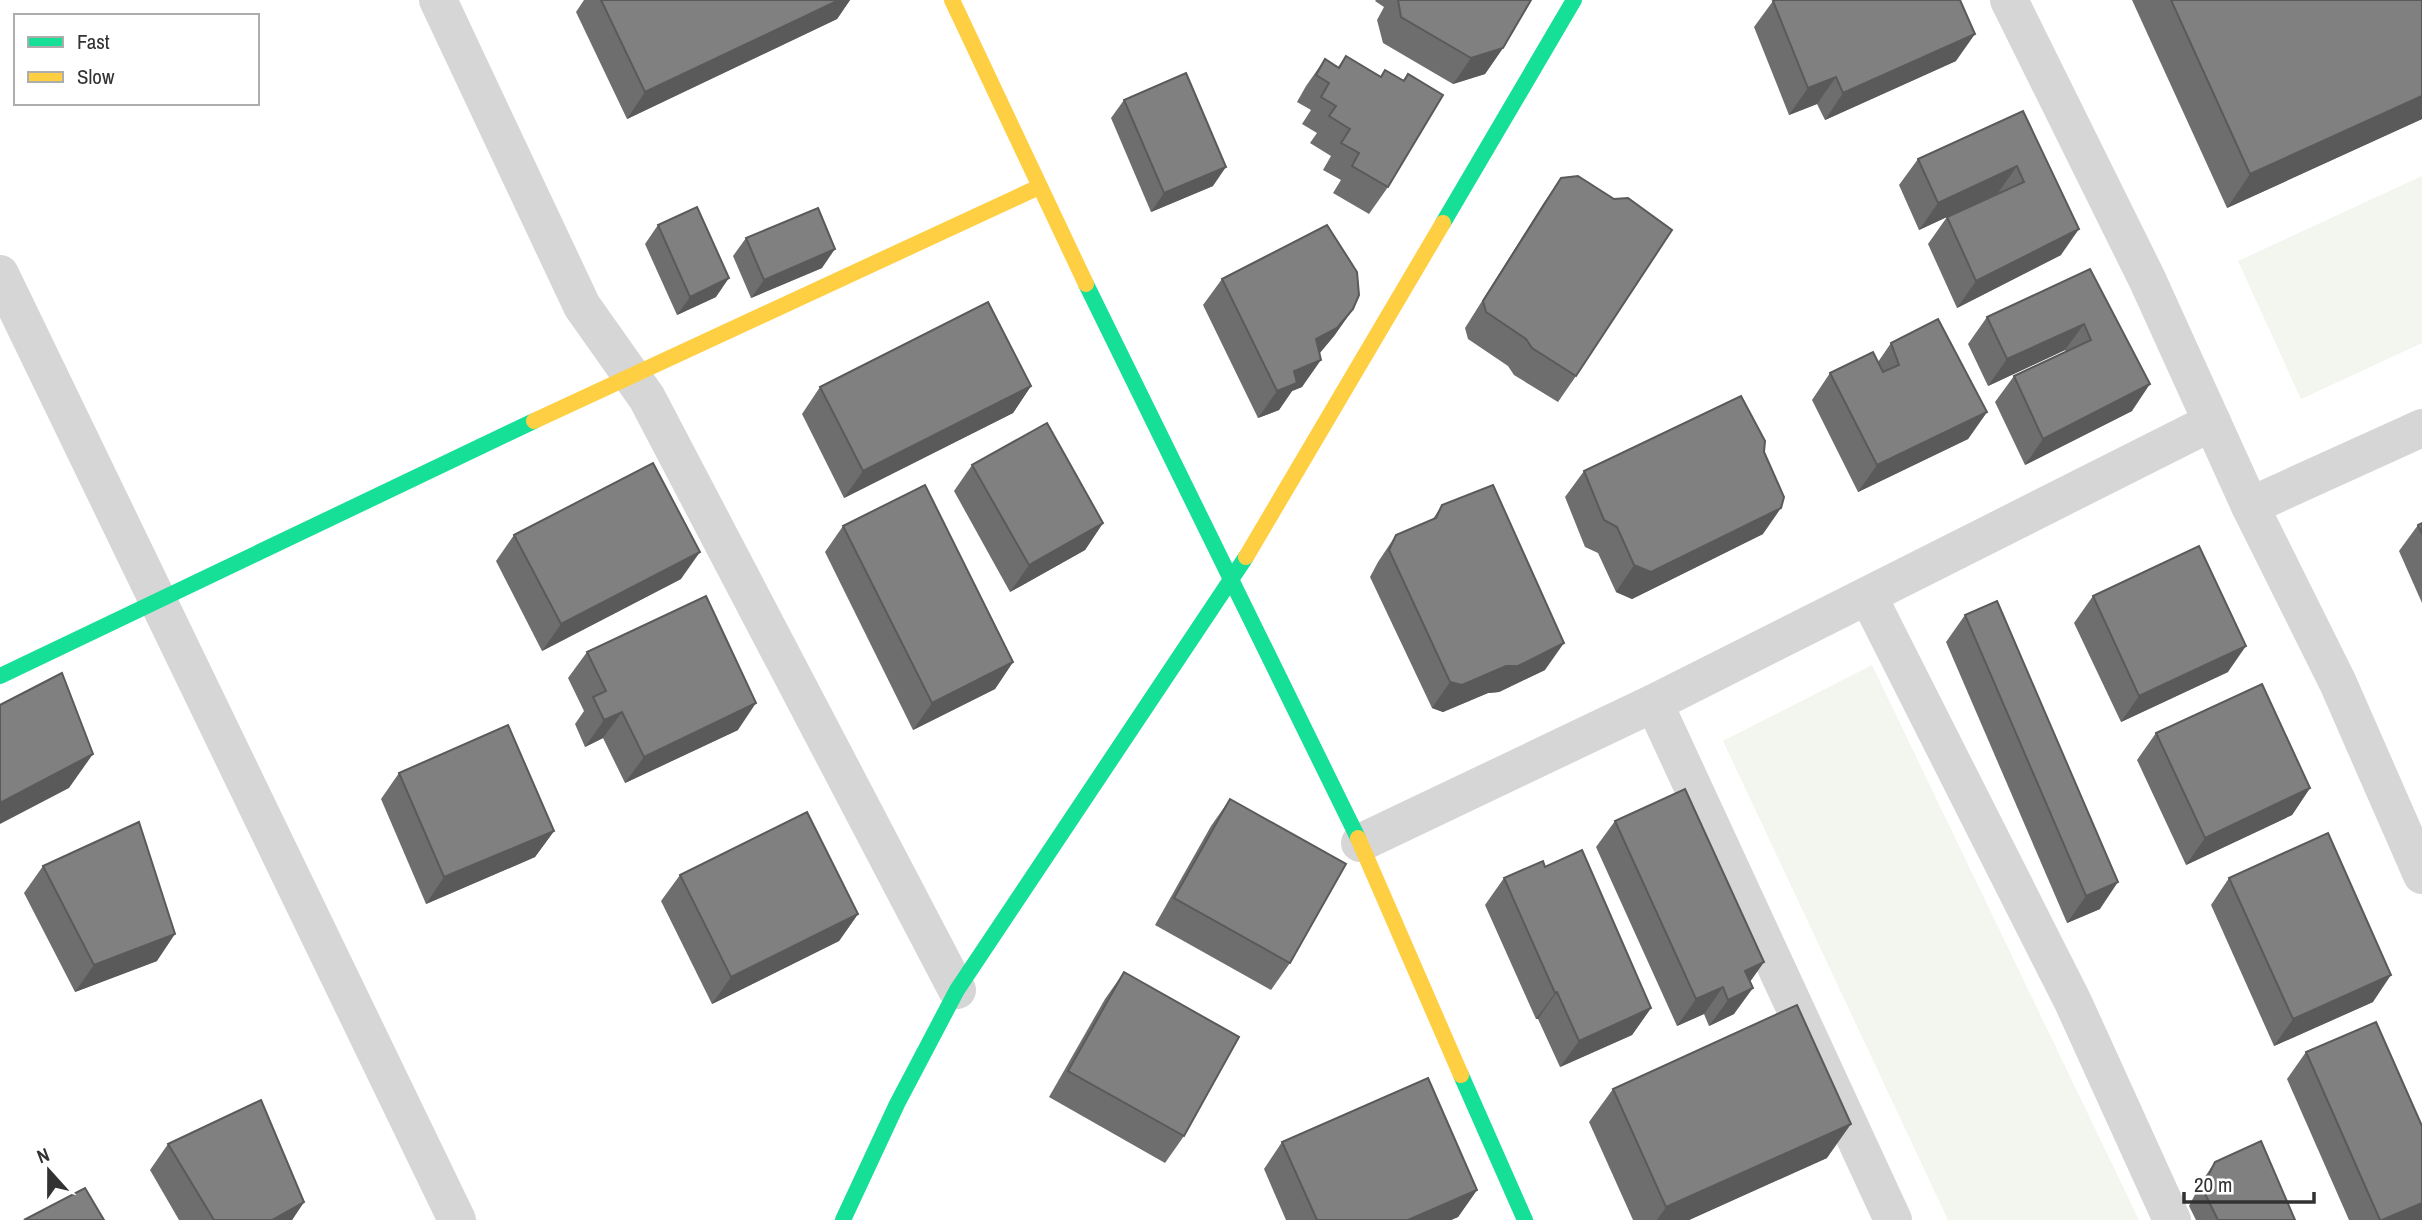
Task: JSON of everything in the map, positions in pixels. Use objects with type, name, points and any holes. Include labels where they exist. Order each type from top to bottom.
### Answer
[{"type":"street","points":[[438,0],[582,306],[647,398],[957,989]]},
{"type":"street","points":[[952,0],[1039,187],[1360,843],[1525,1220]]},
{"type":"street","points":[[843,1220],[897,1104],[957,989],[1231,583],[1574,0]]},
{"type":"street","points":[[2009,0],[2147,279],[2250,506],[2338,683],[2422,875]]},
{"type":"street","points":[[0,676],[630,375],[1039,187]]},
{"type":"street","points":[[0,274],[457,1220]]},
{"type":"street","points":[[1360,843],[1654,703],[2212,422]]},
{"type":"street","points":[[2250,506],[2422,428]]},
{"type":"street","points":[[1868,596],[2073,1002],[2172,1220]]},
{"type":"street","points":[[1654,703],[1893,1220]]},
{"type":"shaded area","points":[[2422,176],[2422,343],[2301,399],[2238,261]]},
{"type":"shaded area","points":[[1872,665],[2139,1220],[1948,1220],[1723,741]]},
{"type":"building","points":[[601,0],[839,0],[645,92]]},
{"type":"building","points":[[1398,0],[1531,0],[1503,48],[1471,58],[1401,17]]},
{"type":"building","points":[[1960,0],[1975,34],[1843,93],[1836,77],[1808,88],[1773,1]]},
{"type":"building","points":[[2171,0],[2422,0],[2422,96],[2250,174]]},
{"type":"building","points":[[1346,56],[1381,77],[1385,70],[1404,81],[1408,74],[1443,95],[1388,187],[1352,166],[1359,153],[1341,143],[1350,129],[1329,116],[1336,106],[1321,97],[1329,83],[1316,75],[1325,59],[1339,68]]},
{"type":"building","points":[[1186,73],[1226,167],[1164,193],[1124,100]]},
{"type":"building","points":[[2023,111],[2079,229],[1976,281],[1947,217],[2024,182],[2017,166],[1938,203],[1918,159]]},
{"type":"building","points":[[1578,176],[1614,199],[1628,198],[1672,230],[1576,376],[1532,348],[1526,339],[1486,312],[1483,301],[1561,178]]},
{"type":"building","points":[[697,207],[729,278],[690,297],[658,225]]},
{"type":"building","points":[[818,208],[835,249],[764,280],[746,238]]},
{"type":"building","points":[[1327,225],[1357,272],[1359,295],[1353,309],[1337,328],[1316,339],[1321,360],[1294,371],[1297,383],[1277,391],[1222,279]]},
{"type":"building","points":[[2090,269],[2150,384],[2043,439],[2014,376],[2091,340],[2084,324],[2007,359],[1987,317]]},
{"type":"building","points":[[988,302],[1031,386],[863,471],[820,387]]},
{"type":"building","points":[[1938,319],[1987,412],[1877,465],[1830,373],[1873,352],[1883,372],[1899,365],[1891,343]]},
{"type":"building","points":[[1741,396],[1765,441],[1764,452],[1784,497],[1781,508],[1651,572],[1634,565],[1617,527],[1604,520],[1584,471]]},
{"type":"building","points":[[1047,423],[1103,523],[1029,565],[972,465]]},
{"type":"building","points":[[653,463],[700,552],[561,624],[514,535]]},
{"type":"building","points":[[925,485],[1013,662],[932,703],[843,526]]},
{"type":"building","points":[[1493,485],[1564,643],[1518,666],[1506,666],[1462,685],[1450,682],[1389,550],[1396,535],[1436,518],[1442,505]]},
{"type":"building","points":[[2199,546],[2246,646],[2139,696],[2093,596]]},
{"type":"building","points":[[706,596],[756,703],[644,757],[622,712],[604,720],[593,697],[606,691],[587,652]]},
{"type":"building","points":[[1997,601],[2118,882],[2086,896],[1965,615]]},
{"type":"building","points":[[62,673],[93,754],[0,803],[0,705]]},
{"type":"building","points":[[2262,684],[2310,788],[2205,838],[2156,733]]},
{"type":"building","points":[[508,725],[554,831],[444,877],[399,773]]},
{"type":"building","points":[[1685,789],[1764,962],[1745,971],[1753,988],[1728,1000],[1723,987],[1696,999],[1615,821]]},
{"type":"building","points":[[1230,799],[1346,864],[1290,963],[1174,898]]},
{"type":"building","points":[[807,812],[858,914],[731,977],[680,875]]},
{"type":"building","points":[[139,822],[175,934],[94,965],[43,866]]},
{"type":"building","points":[[2328,833],[2391,975],[2293,1019],[2229,878]]},
{"type":"building","points":[[1582,850],[1651,1008],[1579,1041],[1504,878],[1543,861],[1545,867]]},
{"type":"building","points":[[1124,972],[1239,1037],[1184,1136],[1068,1071]]},
{"type":"building","points":[[1797,1005],[1851,1124],[1666,1207],[1613,1089]]},
{"type":"building","points":[[2376,1022],[2422,1126],[2422,1203],[2382,1220],[2306,1052]]},
{"type":"building","points":[[1428,1078],[1477,1190],[1408,1220],[1317,1220],[1282,1142]]},
{"type":"building","points":[[261,1100],[304,1202],[272,1220],[214,1220],[168,1144]]},
{"type":"building","points":[[2261,1141],[2295,1220],[2218,1220],[2202,1188],[2215,1162]]},
{"type":"building","points":[[85,1188],[104,1220],[24,1220]]},
{"type":"traffic: fast","points":[[1443,223],[1574,0]]},
{"type":"traffic: fast","points":[[1086,284],[1358,838]]},
{"type":"traffic: fast","points":[[0,676],[534,421]]},
{"type":"traffic: fast","points":[[843,1220],[897,1104],[957,990],[1246,557]]},
{"type":"traffic: fast","points":[[1461,1075],[1525,1220]]},
{"type":"traffic: slow","points":[[952,0],[1086,284]]},
{"type":"traffic: slow","points":[[534,421],[1039,187]]},
{"type":"traffic: slow","points":[[1246,557],[1443,223]]},
{"type":"traffic: slow","points":[[1358,838],[1461,1075]]}]
